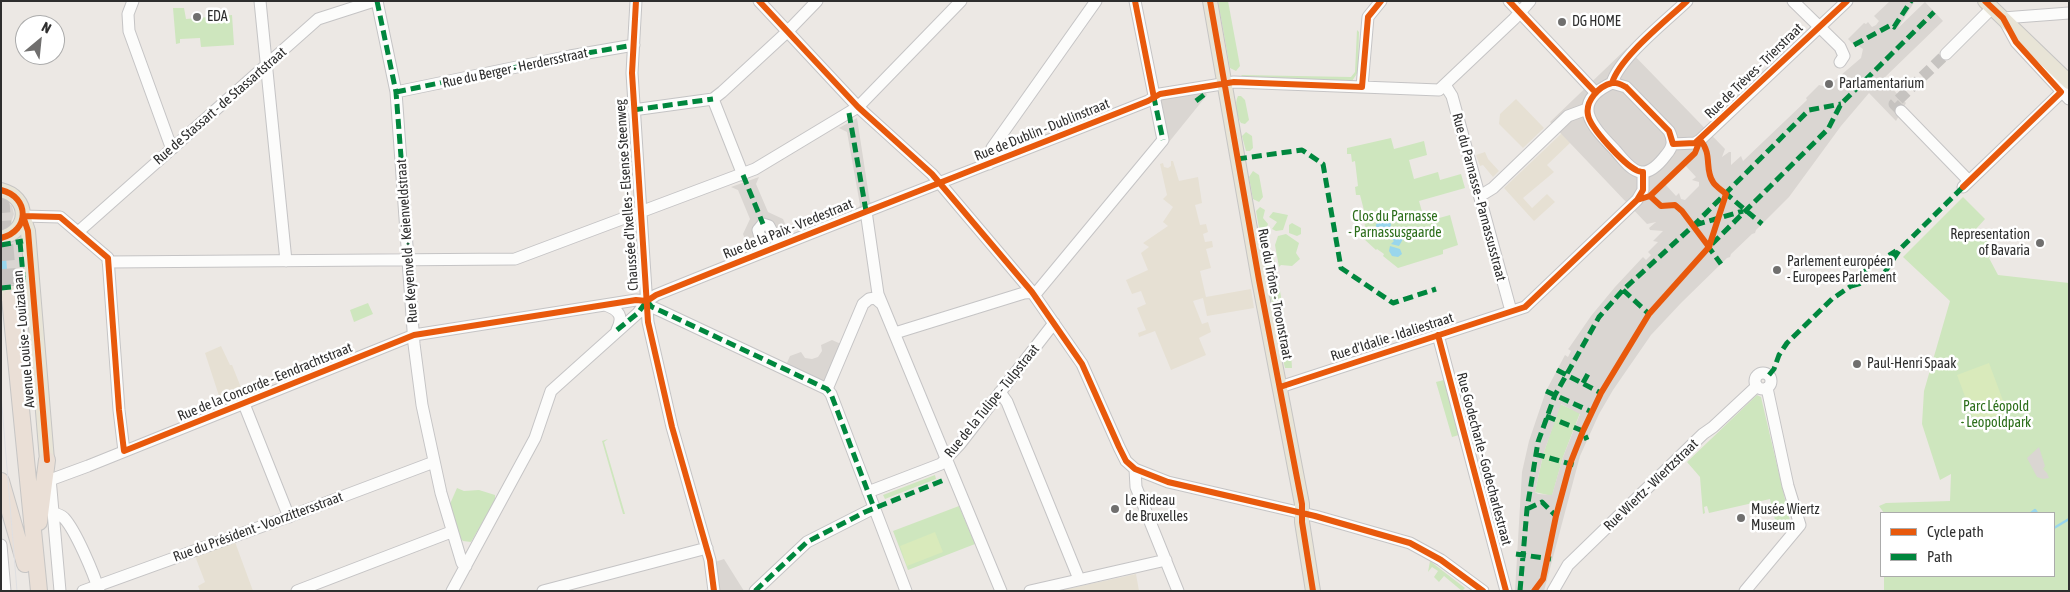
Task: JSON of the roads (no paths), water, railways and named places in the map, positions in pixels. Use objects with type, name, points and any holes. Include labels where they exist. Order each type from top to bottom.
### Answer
[{"type":"highway","name":"Avenue Louise - Louizalaan","points":[[5,297],[31,562],[39,591]]},
{"type":"highway","points":[[31,562],[47,460]]},
{"type":"highway","points":[[1,481],[31,562]]},
{"type":"highway","name":"Avenue Louise - Louizalaan","points":[[28,591],[31,562]]},
{"type":"main road","name":"Rue du Trône - Troonstraat","points":[[1210,1],[1259,280],[1302,504],[1313,591]]},
{"type":"main road","points":[[1989,5],[2067,89]]},
{"type":"main road","name":"Avenue Louise - Louizalaan","points":[[1,190],[8,192],[18,200],[28,231],[47,460]]},
{"type":"main road","points":[[1,238],[14,233],[23,216]]},
{"type":"main road","points":[[5,297],[20,292],[33,298]]},
{"type":"street","points":[[133,1],[128,14],[129,31],[173,148]]},
{"type":"street","points":[[260,1],[286,261]]},
{"type":"street","name":"Rue de Stassart - de Stassartstraat","points":[[78,232],[318,19],[376,1]]},
{"type":"street","name":"Rue Keyenveld - Keienveldstraat","points":[[376,1],[396,92],[414,335],[422,405],[451,532],[462,562],[466,566]]},
{"type":"street","name":"Chaussée d'Ixelles - Elsense Steenweg","points":[[636,1],[632,74],[633,110],[648,322],[672,427],[710,560],[714,591]]},
{"type":"street","points":[[759,1],[858,107],[916,159],[940,184],[1032,292],[1086,372],[1119,447],[1126,460],[1135,469],[1168,482],[1302,513],[1410,543],[1441,560],[1483,591]]},
{"type":"street","points":[[633,110],[712,99],[788,32],[816,1]]},
{"type":"street","points":[[108,262],[515,259],[743,175],[858,107],[961,1]]},
{"type":"street","points":[[989,164],[992,148],[1096,1]]},
{"type":"street","points":[[895,333],[1024,293],[1038,292],[1163,140],[1136,1]]},
{"type":"street","points":[[1509,1],[1596,92]]},
{"type":"street","points":[[1446,85],[1530,1]]},
{"type":"street","points":[[1612,83],[1615,72],[1628,57],[1688,1]]},
{"type":"street","points":[[1793,1],[1843,53],[1840,62]]},
{"type":"street","name":"Rue de Trèves - Trierstraat","points":[[1673,144],[1695,143],[1700,140],[1847,1]]},
{"type":"street","points":[[1362,87],[1368,17],[1375,3]]},
{"type":"street","points":[[1946,54],[1989,5]]},
{"type":"street","points":[[2003,18],[2069,13]]},
{"type":"street","name":"Rue du Berger - Herdersstraat","points":[[396,92],[548,60],[634,45]]},
{"type":"street","name":"Rue de Dublin - Dublinstraat","points":[[940,184],[1160,94],[1234,82],[1437,90],[1446,85]]},
{"type":"street","points":[[1612,83],[1626,87],[1669,131],[1673,144],[1660,162],[1652,169],[1644,172],[1636,171],[1599,134],[1590,122],[1587,109],[1596,92],[1612,83]]},
{"type":"street","name":"Rue du Parnasse - Parnassusstraat","points":[[1446,85],[1452,96],[1511,311]]},
{"type":"street","points":[[1901,111],[1966,184],[2067,89]]},
{"type":"street","points":[[712,99],[743,175]]},
{"type":"street","points":[[1480,196],[1498,183],[1568,116],[1587,109]]},
{"type":"street","points":[[1511,311],[1530,304],[1637,200],[1643,190],[1644,172]]},
{"type":"street","name":"Rue de la Paix - Vredestraat","points":[[646,301],[779,245],[940,184]]},
{"type":"street","points":[[866,211],[878,294],[1001,591]]},
{"type":"street","points":[[23,216],[58,216],[106,256],[124,451]]},
{"type":"street","points":[[764,251],[758,230],[763,224],[769,226],[779,245]]},
{"type":"street","points":[[826,388],[863,304],[869,299],[874,298],[882,304]]},
{"type":"street","name":"Rue de la Concorde - Eendrachtstraat","points":[[50,480],[414,335],[636,300],[646,301]]},
{"type":"street","points":[[452,591],[535,438],[551,392],[617,330],[638,313],[646,301],[652,307],[826,388],[831,394],[906,591]]},
{"type":"street","points":[[605,305],[619,312],[620,323],[617,330]]},
{"type":"street","name":"Rue d'Idalie - Idaliestraat","points":[[1280,386],[1511,311]]},
{"type":"street","name":"Rue de la Tulipe - Tulpstraat","points":[[868,492],[941,464],[960,444],[1054,322]]},
{"type":"street","name":"Rue Godecharle - Godecharlestraat","points":[[1438,335],[1506,591]]},
{"type":"street","name":"Rue Wiertz - Wiertzstraat","points":[[1553,591],[1568,565],[1703,434],[1762,387],[1800,525],[1745,591]]},
{"type":"street","points":[[1000,392],[1007,402],[1079,579]]},
{"type":"street","points":[[244,404],[289,516]]},
{"type":"street","name":"Avenue Louise - Louizalaan","points":[[47,460],[60,591]]},
{"type":"street","name":"Rue du Président - Voorzittersstraat","points":[[83,591],[99,588],[434,462]]},
{"type":"street","points":[[1135,469],[1136,486],[1178,591]]},
{"type":"street","points":[[755,591],[807,542],[874,508]]},
{"type":"street","points":[[53,513],[64,518],[70,526],[99,588]]},
{"type":"street","points":[[297,591],[451,532]]},
{"type":"street","points":[[1,545],[5,591]]},
{"type":"street","points":[[543,591],[707,548]]},
{"type":"street","points":[[1030,591],[1166,560]]},
{"type":"water","points":[[1386,220],[1391,224],[1389,236],[1385,234],[1381,237],[1376,232],[1376,224]]},
{"type":"water","points":[[1393,232],[1401,234],[1403,239],[1399,246],[1391,244],[1394,241],[1391,238]]},
{"type":"water","points":[[1390,246],[1400,249],[1402,254],[1398,257],[1392,256],[1389,251]]},
{"type":"water","points":[[1,256],[6,256],[8,284],[1,285]]},
{"type":"waterway","points":[[2032,512],[2035,510],[2036,512]]},
{"type":"waterway","points":[[2055,527],[2069,519]]},
{"type":"tunnel","points":[[1901,111],[1894,104],[1946,54]]},
{"type":"tunnel","points":[[1,197],[10,298]]},
{"type":"tram line","points":[[1,394],[17,591]]},
{"type":"place","name":"EDA","points":[[197,17]]},
{"type":"place","name":"DG HOME","points":[[1562,22]]},
{"type":"place","name":"Parlamentarium","points":[[1829,84]]},
{"type":"place","name":"Representation of Bavaria","points":[[2040,243]]},
{"type":"place","name":"Parlement européen - Europees Parlement","points":[[1777,270]]},
{"type":"place","name":"Paul-Henri Spaak","points":[[1857,364]]},
{"type":"place","name":"Le Rideau de Bruxelles","points":[[1115,509]]},
{"type":"place","name":"Musée Wiertz Museum","points":[[1741,518]]},
{"type":"park label","name":"Clos du Parnasse - Parnassusgaarde","points":[[1395,226]]},
{"type":"park label","name":"Parc Léopold - Leopoldpark","points":[[1996,416]]}]
